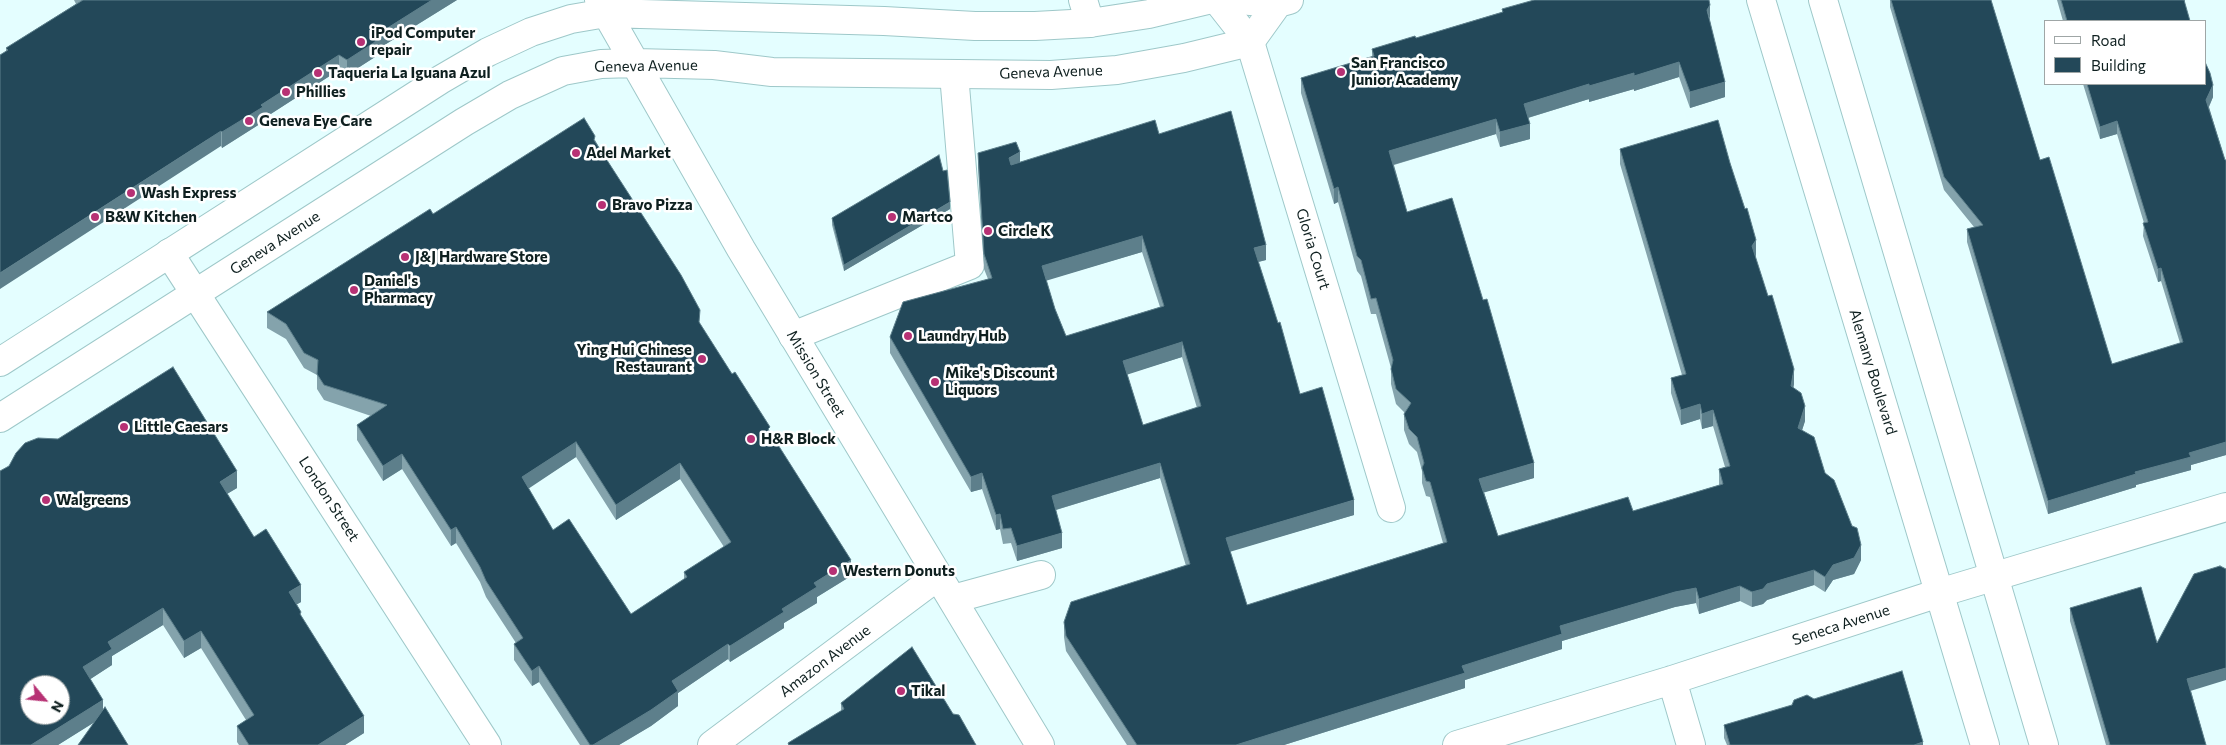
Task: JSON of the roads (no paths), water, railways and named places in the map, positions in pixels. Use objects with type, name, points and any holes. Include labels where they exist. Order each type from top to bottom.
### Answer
[{"type":"main road","points":[[0,362],[431,85],[488,52],[531,32],[602,7],[975,26],[1087,11],[1149,14],[1208,0]]},
{"type":"main road","name":"Gloria Court","points":[[1217,0],[1250,42],[1391,508]]},
{"type":"main road","points":[[1237,0],[1283,2]]},
{"type":"main road","name":"Alemany Boulevard","points":[[1761,0],[1985,745]]},
{"type":"main road","points":[[1824,0],[2044,745]]},
{"type":"main road","points":[[1250,42],[1283,2]]},
{"type":"main road","name":"Mission Street","points":[[602,7],[636,63],[741,250],[1040,745]]},
{"type":"main road","name":"Geneva Avenue","points":[[0,418],[464,122],[510,95],[562,71],[601,64],[636,63],[714,65],[772,72],[1050,75],[1117,70],[1184,58],[1250,42]]},
{"type":"main road","points":[[793,336],[970,264],[954,74]]},
{"type":"main road","name":"London Street","points":[[169,253],[487,745]]},
{"type":"main road","name":"Seneca Avenue","points":[[1458,745],[1672,680],[1939,593],[2226,507]]},
{"type":"main road","points":[[953,599],[1041,575]]},
{"type":"main road","name":"Amazon Avenue","points":[[712,745],[938,576]]},
{"type":"main road","points":[[1672,680],[1691,745]]},
{"type":"place","name":"iPod Computer repair","points":[[361,42]]},
{"type":"place","name":"San Francisco Junior Academy","points":[[1341,72]]},
{"type":"place","name":"Taqueria La Iguana Azul","points":[[318,73]]},
{"type":"place","name":"Phillies","points":[[286,92]]},
{"type":"place","name":"Geneva Eye Care","points":[[249,121]]},
{"type":"place","name":"Adel Market","points":[[576,153]]},
{"type":"place","name":"Wash Express","points":[[131,193]]},
{"type":"place","name":"Bravo Pizza","points":[[602,205]]},
{"type":"place","name":"B&W Kitchen","points":[[95,217]]},
{"type":"place","name":"Martco","points":[[892,217]]},
{"type":"place","name":"Circle K","points":[[988,231]]},
{"type":"place","name":"J&J Hardware Store","points":[[405,257]]},
{"type":"place","name":"Daniel's Pharmacy","points":[[354,290]]},
{"type":"place","name":"Laundry Hub","points":[[908,336]]},
{"type":"place","name":"Ying Hui Chinese Restaurant","points":[[702,359]]},
{"type":"place","name":"Mike's Discount Liquors","points":[[935,382]]},
{"type":"place","name":"Little Caesars","points":[[124,427]]},
{"type":"place","name":"H&R Block","points":[[751,439]]},
{"type":"place","name":"Walgreens","points":[[46,500]]},
{"type":"place","name":"Western Donuts","points":[[833,571]]},
{"type":"place","name":"Tikal","points":[[901,691]]}]
